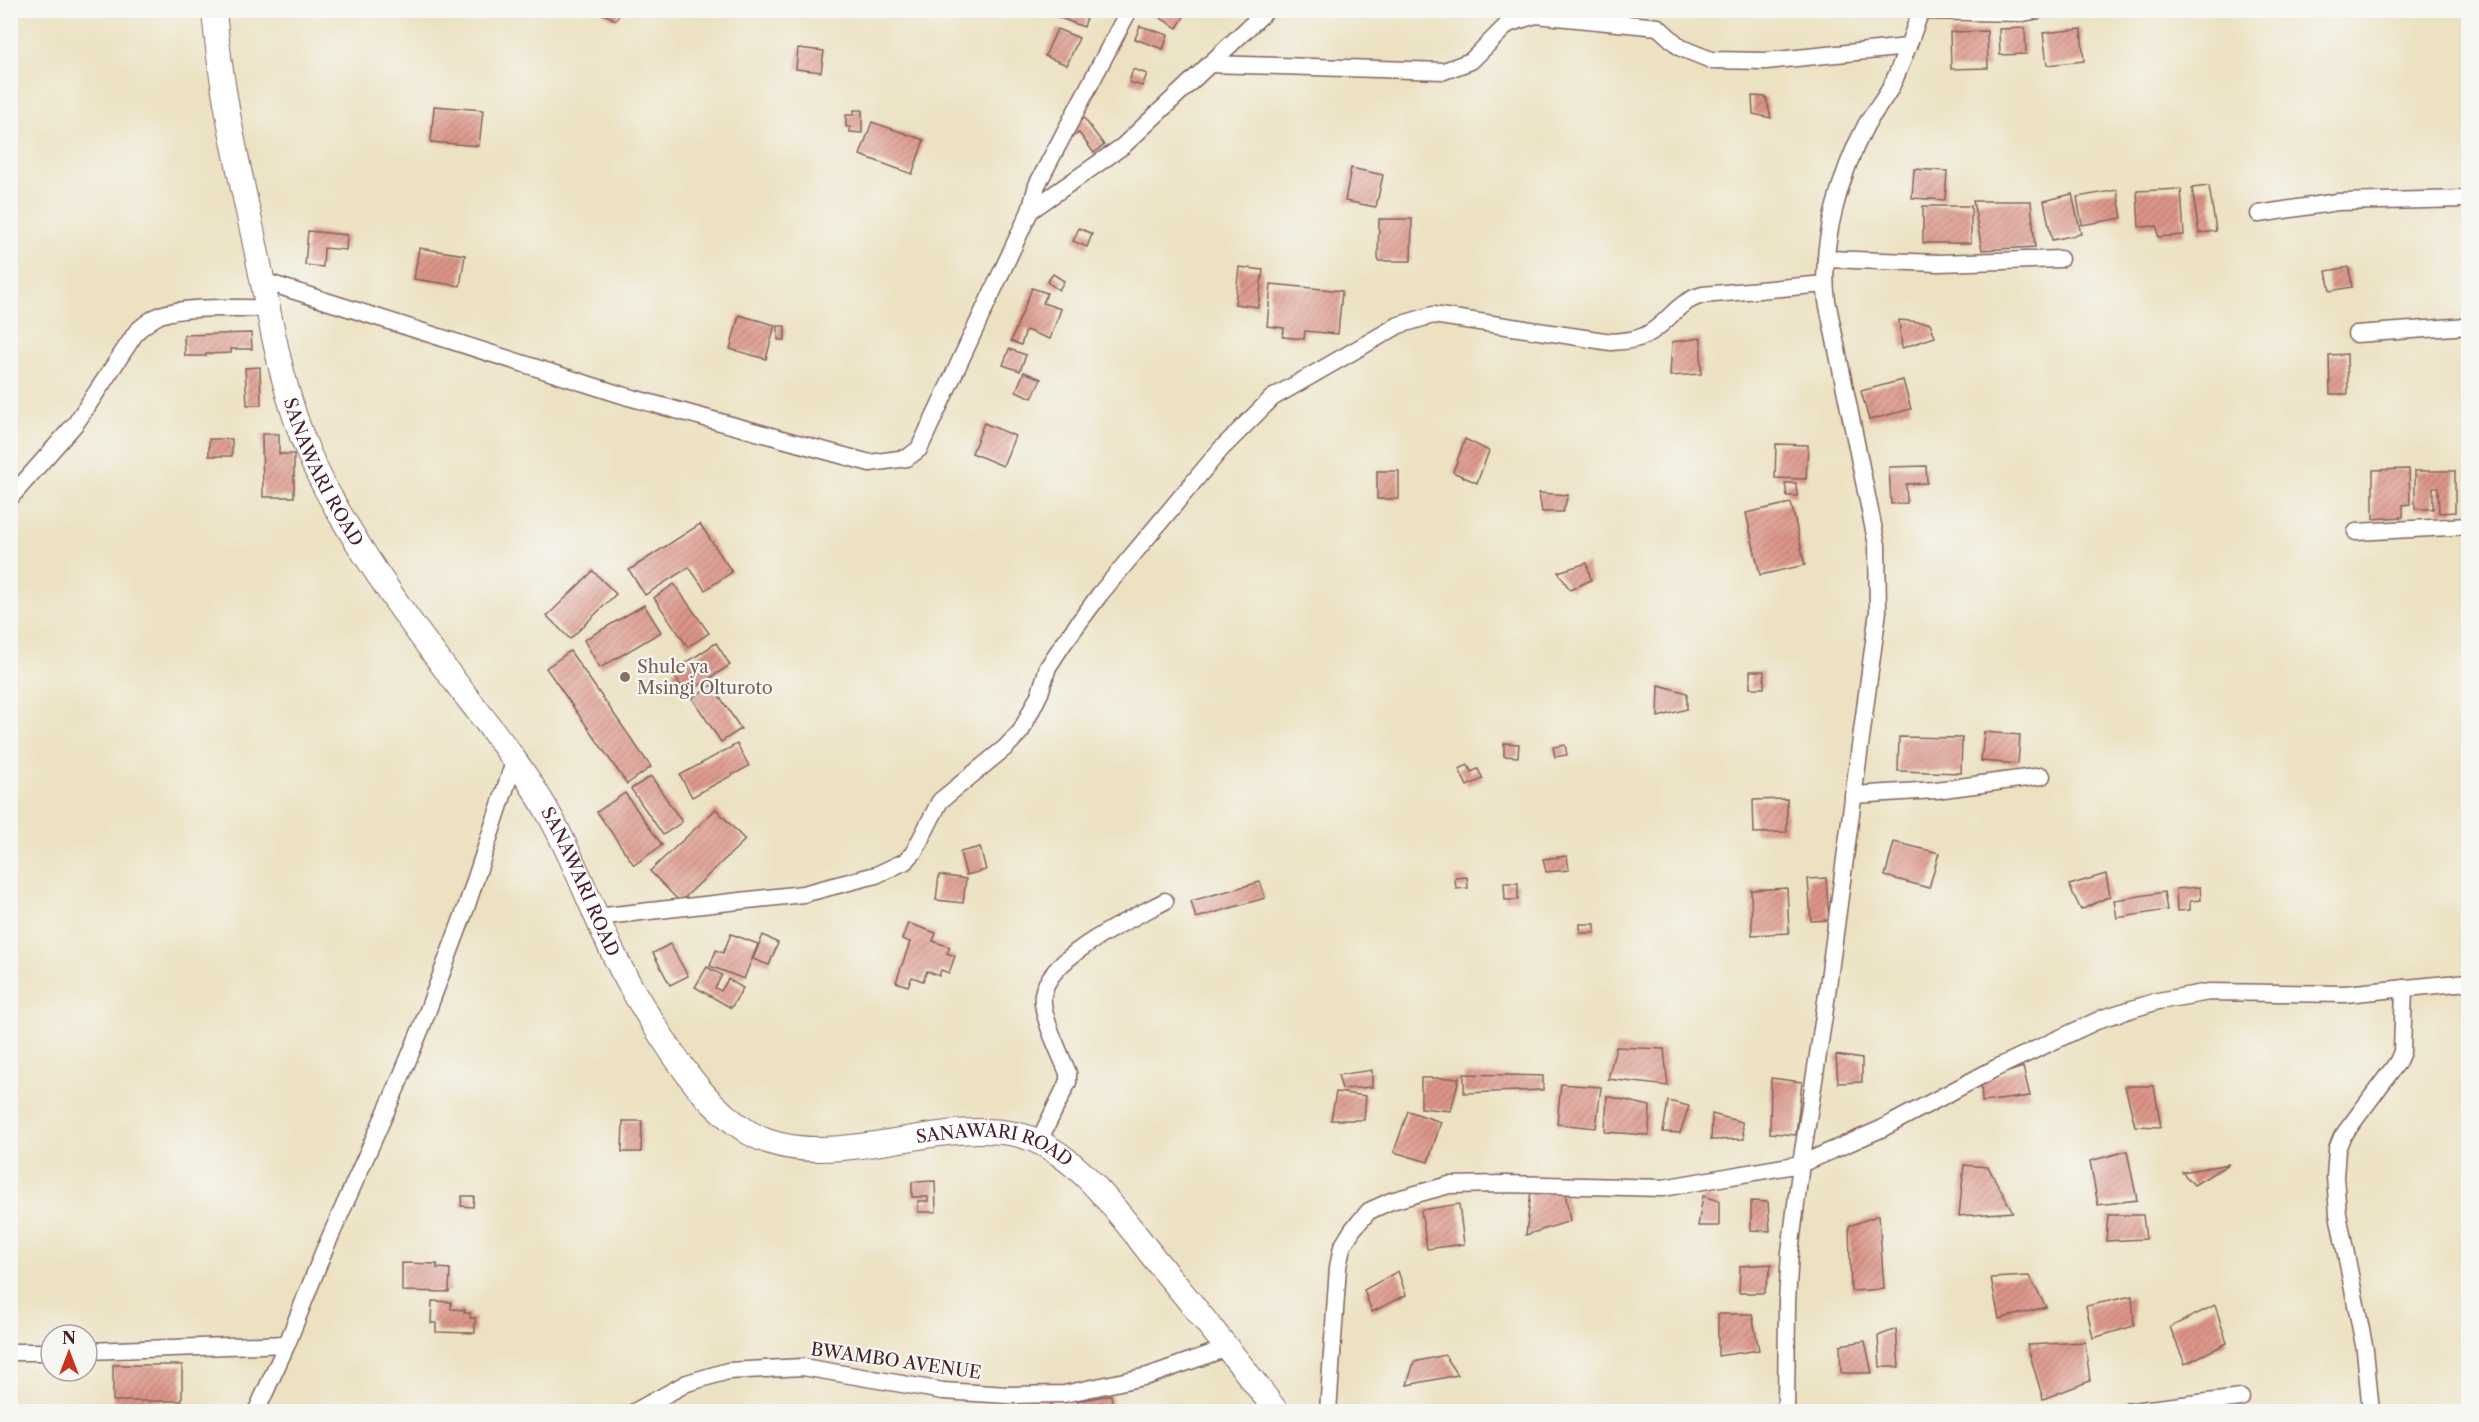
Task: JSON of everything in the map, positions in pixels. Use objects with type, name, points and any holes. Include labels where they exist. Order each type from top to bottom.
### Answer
[{"type":"street","name":"SANAWARI ROAD","points":[[214,10],[223,92],[268,308],[297,422],[322,481],[362,549],[432,651],[515,759],[554,824],[632,989],[690,1079],[725,1115],[749,1132],[771,1141],[804,1148],[861,1145],[978,1131],[1019,1134],[1039,1142],[1065,1159],[1103,1194],[1277,1412]]},
{"type":"street","points":[[263,281],[625,396],[870,463],[891,462],[907,458],[919,449],[1030,211],[1037,185],[1129,10]]},
{"type":"street","points":[[1030,211],[1123,146],[1267,10]]},
{"type":"street","points":[[1786,1412],[1786,1302],[1800,1164],[1824,1016],[1878,611],[1877,545],[1825,284],[1826,259],[1845,170],[1866,125],[1890,88],[1921,11],[2023,13],[2039,10]]},
{"type":"street","points":[[1209,64],[1444,71],[1472,61],[1509,24],[1536,15],[1658,27],[1681,48],[1711,60],[1766,61],[1908,47]]},
{"type":"street","points":[[2259,214],[2337,202],[2469,199]]},
{"type":"street","points":[[1826,259],[1939,262],[2060,259]]},
{"type":"street","points":[[596,917],[803,894],[876,875],[906,861],[914,852],[940,801],[1006,747],[1021,731],[1040,693],[1048,667],[1063,644],[1100,594],[1221,449],[1272,398],[1399,325],[1433,315],[1611,342],[1634,340],[1654,330],[1690,298],[1825,284]]},
{"type":"street","points":[[12,495],[76,423],[137,331],[146,323],[160,315],[179,311],[268,308]]},
{"type":"street","points":[[2355,334],[2469,326]]},
{"type":"street","points":[[2356,532],[2469,525]]},
{"type":"street","points":[[256,1412],[396,1089],[442,974],[515,759]]},
{"type":"street","points":[[1853,795],[1936,790],[2042,776]]},
{"type":"street","points":[[1039,1142],[1068,1082],[1068,1073],[1045,1011],[1043,994],[1049,980],[1062,963],[1094,940],[1166,901]]},
{"type":"street","points":[[1328,1412],[1338,1267],[1342,1248],[1353,1229],[1369,1211],[1391,1201],[1449,1185],[1663,1188],[1800,1164],[1881,1129],[1996,1068],[2103,1018],[2158,1001],[2209,992],[2345,994],[2469,982]]},
{"type":"street","points":[[2371,1412],[2365,1350],[2338,1214],[2336,1159],[2342,1137],[2397,1063],[2402,1052],[2404,987]]},
{"type":"street","points":[[99,1351],[287,1344]]},
{"type":"street","name":"BWAMBO AVENUE","points":[[634,1412],[687,1383],[728,1371],[803,1367],[943,1391],[1008,1395],[1064,1394],[1148,1376],[1227,1348]]},
{"type":"street","points":[[10,1352],[39,1352]]},
{"type":"street","points":[[2124,1412],[2241,1398]]},
{"type":"building","points":[[603,10],[622,10],[616,20],[602,13]]},
{"type":"building","points":[[1057,10],[1089,10],[1084,27],[1055,16]]},
{"type":"building","points":[[1147,10],[1188,10],[1177,28]]},
{"type":"building","points":[[1140,26],[1168,35],[1163,49],[1135,39]]},
{"type":"building","points":[[2025,28],[2026,54],[2000,55],[1999,29]]},
{"type":"building","points":[[1057,29],[1079,38],[1067,65],[1045,56]]},
{"type":"building","points":[[2081,29],[2084,61],[2047,65],[2043,33]]},
{"type":"building","points":[[1987,31],[1988,68],[1951,69],[1950,32]]},
{"type":"building","points":[[798,48],[824,51],[821,72],[796,69]]},
{"type":"building","points":[[1133,69],[1147,74],[1142,86],[1129,82]]},
{"type":"building","points":[[1752,96],[1766,97],[1771,118],[1753,114]]},
{"type":"building","points":[[434,106],[483,110],[479,146],[431,142]]},
{"type":"building","points":[[854,110],[862,110],[862,133],[850,132],[850,127],[846,127],[846,115],[854,115]]},
{"type":"building","points":[[1084,118],[1104,145],[1094,153],[1079,133],[1073,136],[1068,129]]},
{"type":"building","points":[[872,122],[924,140],[912,174],[860,155]]},
{"type":"building","points":[[1351,168],[1383,175],[1376,207],[1345,201]]},
{"type":"building","points":[[1914,169],[1947,171],[1945,200],[1912,198]]},
{"type":"building","points":[[2209,186],[2216,231],[2199,233],[2192,188]]},
{"type":"building","points":[[2181,189],[2184,235],[2158,237],[2157,226],[2139,227],[2137,191]]},
{"type":"building","points":[[2117,190],[2122,218],[2082,225],[2077,197]]},
{"type":"building","points":[[2072,194],[2081,234],[2052,240],[2044,201]]},
{"type":"building","points":[[1973,201],[2031,201],[2035,247],[1982,250]]},
{"type":"building","points":[[1923,206],[1971,206],[1971,243],[1923,243]]},
{"type":"building","points":[[1379,219],[1412,219],[1411,261],[1378,261]]},
{"type":"building","points":[[1079,228],[1092,234],[1087,247],[1073,241]]},
{"type":"building","points":[[308,231],[347,235],[346,250],[324,248],[323,267],[305,265]]},
{"type":"building","points":[[419,248],[465,255],[460,286],[414,279]]},
{"type":"building","points":[[1239,267],[1263,270],[1258,307],[1235,304]]},
{"type":"building","points":[[2349,267],[2352,287],[2330,291],[2326,271]]},
{"type":"building","points":[[1053,274],[1064,281],[1059,290],[1047,282]]},
{"type":"building","points":[[1271,284],[1342,291],[1338,334],[1305,331],[1304,339],[1283,337],[1284,328],[1267,326]]},
{"type":"building","points":[[1032,288],[1047,293],[1043,303],[1061,309],[1050,339],[1026,330],[1021,345],[1011,341]]},
{"type":"building","points":[[739,315],[775,325],[766,359],[730,349]]},
{"type":"building","points":[[1899,320],[1930,323],[1935,337],[1902,348]]},
{"type":"building","points":[[778,326],[785,326],[785,340],[778,340]]},
{"type":"building","points":[[251,333],[252,349],[231,349],[231,353],[206,354],[206,356],[185,356],[184,335]]},
{"type":"building","points":[[1701,338],[1701,374],[1670,376],[1672,342]]},
{"type":"building","points":[[1009,349],[1026,355],[1020,371],[1003,365]]},
{"type":"building","points":[[2347,354],[2348,394],[2330,394],[2329,355]]},
{"type":"building","points":[[260,367],[261,405],[247,405],[245,368]]},
{"type":"building","points":[[1024,372],[1041,379],[1032,398],[1016,391]]},
{"type":"building","points":[[1903,380],[1911,409],[1869,420],[1861,391]]},
{"type":"building","points":[[984,423],[1015,436],[1003,466],[972,453]]},
{"type":"building","points":[[262,434],[279,434],[279,454],[294,454],[294,497],[263,497]]},
{"type":"building","points":[[209,439],[232,439],[232,456],[209,456]]},
{"type":"building","points":[[1465,439],[1489,451],[1477,483],[1453,472]]},
{"type":"building","points":[[1776,444],[1808,445],[1806,479],[1775,478]]},
{"type":"building","points":[[1926,466],[1927,483],[1906,484],[1907,503],[1891,504],[1889,467]]},
{"type":"building","points":[[2409,469],[2410,504],[2403,505],[2403,517],[2373,519],[2373,470]]},
{"type":"building","points":[[1377,471],[1399,471],[1399,499],[1377,499]]},
{"type":"building","points":[[2415,471],[2455,471],[2455,512],[2439,513],[2438,487],[2433,487],[2433,509],[2415,509]]},
{"type":"building","points":[[1785,483],[1796,483],[1797,496],[1787,496]]},
{"type":"building","points":[[1539,493],[1568,495],[1563,512],[1542,512]]},
{"type":"building","points":[[1791,503],[1805,565],[1760,575],[1746,513]]},
{"type":"building","points":[[700,524],[732,572],[705,590],[689,567],[645,595],[629,570]]},
{"type":"building","points":[[1587,563],[1591,580],[1570,590],[1558,572]]},
{"type":"building","points":[[593,571],[616,594],[570,639],[547,616]]},
{"type":"building","points":[[674,584],[709,633],[688,647],[654,598]]},
{"type":"building","points":[[644,605],[661,632],[600,668],[584,640]]},
{"type":"building","points":[[716,643],[730,665],[686,694],[672,672]]},
{"type":"building","points":[[570,651],[651,767],[627,784],[546,668]]},
{"type":"building","points":[[1750,671],[1764,671],[1764,688],[1750,688]]},
{"type":"building","points":[[712,685],[741,729],[721,742],[692,698]]},
{"type":"building","points":[[1659,685],[1687,693],[1687,709],[1658,717]]},
{"type":"building","points":[[1984,732],[2020,735],[2018,764],[1981,761]]},
{"type":"building","points":[[1899,737],[1962,738],[1961,773],[1898,771]]},
{"type":"building","points":[[1504,743],[1519,744],[1518,757],[1504,756]]},
{"type":"building","points":[[737,744],[749,766],[692,797],[680,775]]},
{"type":"building","points":[[1565,745],[1567,755],[1555,757],[1553,747]]},
{"type":"building","points":[[1468,765],[1471,772],[1478,769],[1483,779],[1467,786],[1459,769]]},
{"type":"building","points":[[651,776],[682,822],[663,835],[631,789]]},
{"type":"building","points":[[625,793],[662,845],[634,865],[597,812]]},
{"type":"building","points":[[1787,799],[1787,832],[1754,833],[1753,800]]},
{"type":"building","points":[[716,809],[745,840],[680,902],[650,871]]},
{"type":"building","points":[[1894,842],[1939,853],[1929,888],[1885,876]]},
{"type":"building","points":[[980,847],[986,870],[966,875],[960,852]]},
{"type":"building","points":[[1567,856],[1569,870],[1546,872],[1543,859]]},
{"type":"building","points":[[2106,874],[2110,896],[2081,910],[2069,885]]},
{"type":"building","points":[[939,875],[966,879],[963,903],[936,900]]},
{"type":"building","points":[[1467,877],[1468,888],[1456,889],[1455,878]]},
{"type":"building","points":[[1826,878],[1829,920],[1811,921],[1808,879]]},
{"type":"building","points":[[1260,882],[1265,898],[1196,918],[1191,901]]},
{"type":"building","points":[[1504,883],[1518,883],[1518,900],[1505,900]]},
{"type":"building","points":[[2200,887],[2201,900],[2190,901],[2190,910],[2177,911],[2176,889]]},
{"type":"building","points":[[1787,888],[1789,933],[1752,935],[1751,890]]},
{"type":"building","points":[[2164,892],[2167,910],[2117,918],[2114,900]]},
{"type":"building","points":[[908,923],[936,933],[933,941],[950,947],[947,953],[955,956],[949,973],[941,970],[939,976],[927,971],[923,981],[912,977],[908,986],[896,982],[910,942],[902,939]]},
{"type":"building","points":[[1580,924],[1595,924],[1595,933],[1580,933]]},
{"type":"building","points":[[731,934],[758,944],[744,979],[710,966],[716,950],[723,953]]},
{"type":"building","points":[[763,935],[778,943],[769,965],[753,959]]},
{"type":"building","points":[[670,944],[688,976],[670,985],[653,953]]},
{"type":"building","points":[[707,967],[722,975],[715,988],[721,991],[728,979],[743,988],[731,1008],[695,987]]},
{"type":"building","points":[[1616,1047],[1664,1049],[1668,1086],[1608,1079]]},
{"type":"building","points":[[1836,1055],[1862,1059],[1862,1082],[1838,1083]]},
{"type":"building","points":[[2023,1067],[2030,1096],[1982,1102],[1981,1081]]},
{"type":"building","points":[[1372,1070],[1372,1087],[1342,1089],[1338,1075]]},
{"type":"building","points":[[1464,1074],[1543,1076],[1543,1090],[1464,1093]]},
{"type":"building","points":[[1421,1078],[1459,1078],[1451,1111],[1421,1108]]},
{"type":"building","points":[[1771,1078],[1802,1082],[1796,1135],[1770,1133]]},
{"type":"building","points":[[1561,1084],[1601,1087],[1596,1128],[1557,1124]]},
{"type":"building","points":[[2125,1086],[2154,1086],[2161,1127],[2135,1126]]},
{"type":"building","points":[[1336,1092],[1366,1096],[1364,1120],[1331,1120]]},
{"type":"building","points":[[1607,1096],[1650,1106],[1649,1135],[1605,1132]]},
{"type":"building","points":[[1668,1101],[1689,1106],[1680,1133],[1663,1132]]},
{"type":"building","points":[[1408,1111],[1441,1122],[1428,1162],[1394,1152]]},
{"type":"building","points":[[1712,1114],[1742,1122],[1744,1139],[1711,1140]]},
{"type":"building","points":[[623,1121],[642,1121],[641,1152],[622,1152]]},
{"type":"building","points":[[2127,1151],[2137,1200],[2098,1205],[2090,1161]]},
{"type":"building","points":[[2229,1164],[2194,1185],[2182,1172]]},
{"type":"building","points":[[1964,1165],[1988,1167],[2013,1212],[1959,1216]]},
{"type":"building","points":[[935,1181],[936,1212],[918,1212],[918,1201],[928,1201],[928,1197],[912,1197],[912,1182]]},
{"type":"building","points":[[1564,1186],[1570,1221],[1526,1235],[1531,1191]]},
{"type":"building","points":[[462,1196],[474,1196],[473,1207],[461,1206]]},
{"type":"building","points":[[1703,1196],[1719,1201],[1719,1226],[1698,1226]]},
{"type":"building","points":[[1751,1201],[1768,1202],[1770,1231],[1751,1230]]},
{"type":"building","points":[[1459,1204],[1464,1244],[1427,1249],[1421,1210]]},
{"type":"building","points":[[1879,1215],[1884,1289],[1851,1291],[1849,1226]]},
{"type":"building","points":[[2108,1215],[2143,1215],[2146,1239],[2106,1241]]},
{"type":"building","points":[[402,1263],[437,1264],[437,1268],[450,1269],[449,1292],[402,1291]]},
{"type":"building","points":[[1772,1264],[1764,1293],[1739,1293],[1740,1266]]},
{"type":"building","points":[[1398,1271],[1406,1295],[1372,1312],[1364,1290]]},
{"type":"building","points":[[2029,1276],[2046,1307],[1999,1319],[1991,1278]]},
{"type":"building","points":[[2132,1296],[2134,1326],[2093,1338],[2086,1306]]},
{"type":"building","points":[[432,1301],[451,1302],[451,1309],[465,1310],[464,1313],[470,1313],[470,1318],[475,1318],[475,1333],[436,1332],[436,1323],[431,1323]]},
{"type":"building","points":[[2215,1305],[2227,1343],[2185,1364],[2170,1327]]},
{"type":"building","points":[[1718,1314],[1752,1314],[1759,1350],[1718,1356]]},
{"type":"building","points":[[1896,1329],[1899,1367],[1880,1367],[1878,1336]]},
{"type":"building","points":[[1865,1341],[1872,1373],[1841,1373],[1840,1345]]},
{"type":"building","points":[[2085,1342],[2090,1381],[2043,1399],[2027,1345]]},
{"type":"building","points":[[1445,1355],[1458,1375],[1407,1385],[1414,1362]]},
{"type":"building","points":[[113,1365],[182,1365],[182,1401],[113,1401]]},
{"type":"building","points":[[1111,1395],[1113,1408],[1079,1412],[1077,1401]]},
{"type":"building","points":[[1051,1400],[1051,1412],[1034,1412],[1034,1401]]},
{"type":"place","name":"Shule ya Msingi Olturoto","points":[[625,677]]}]
